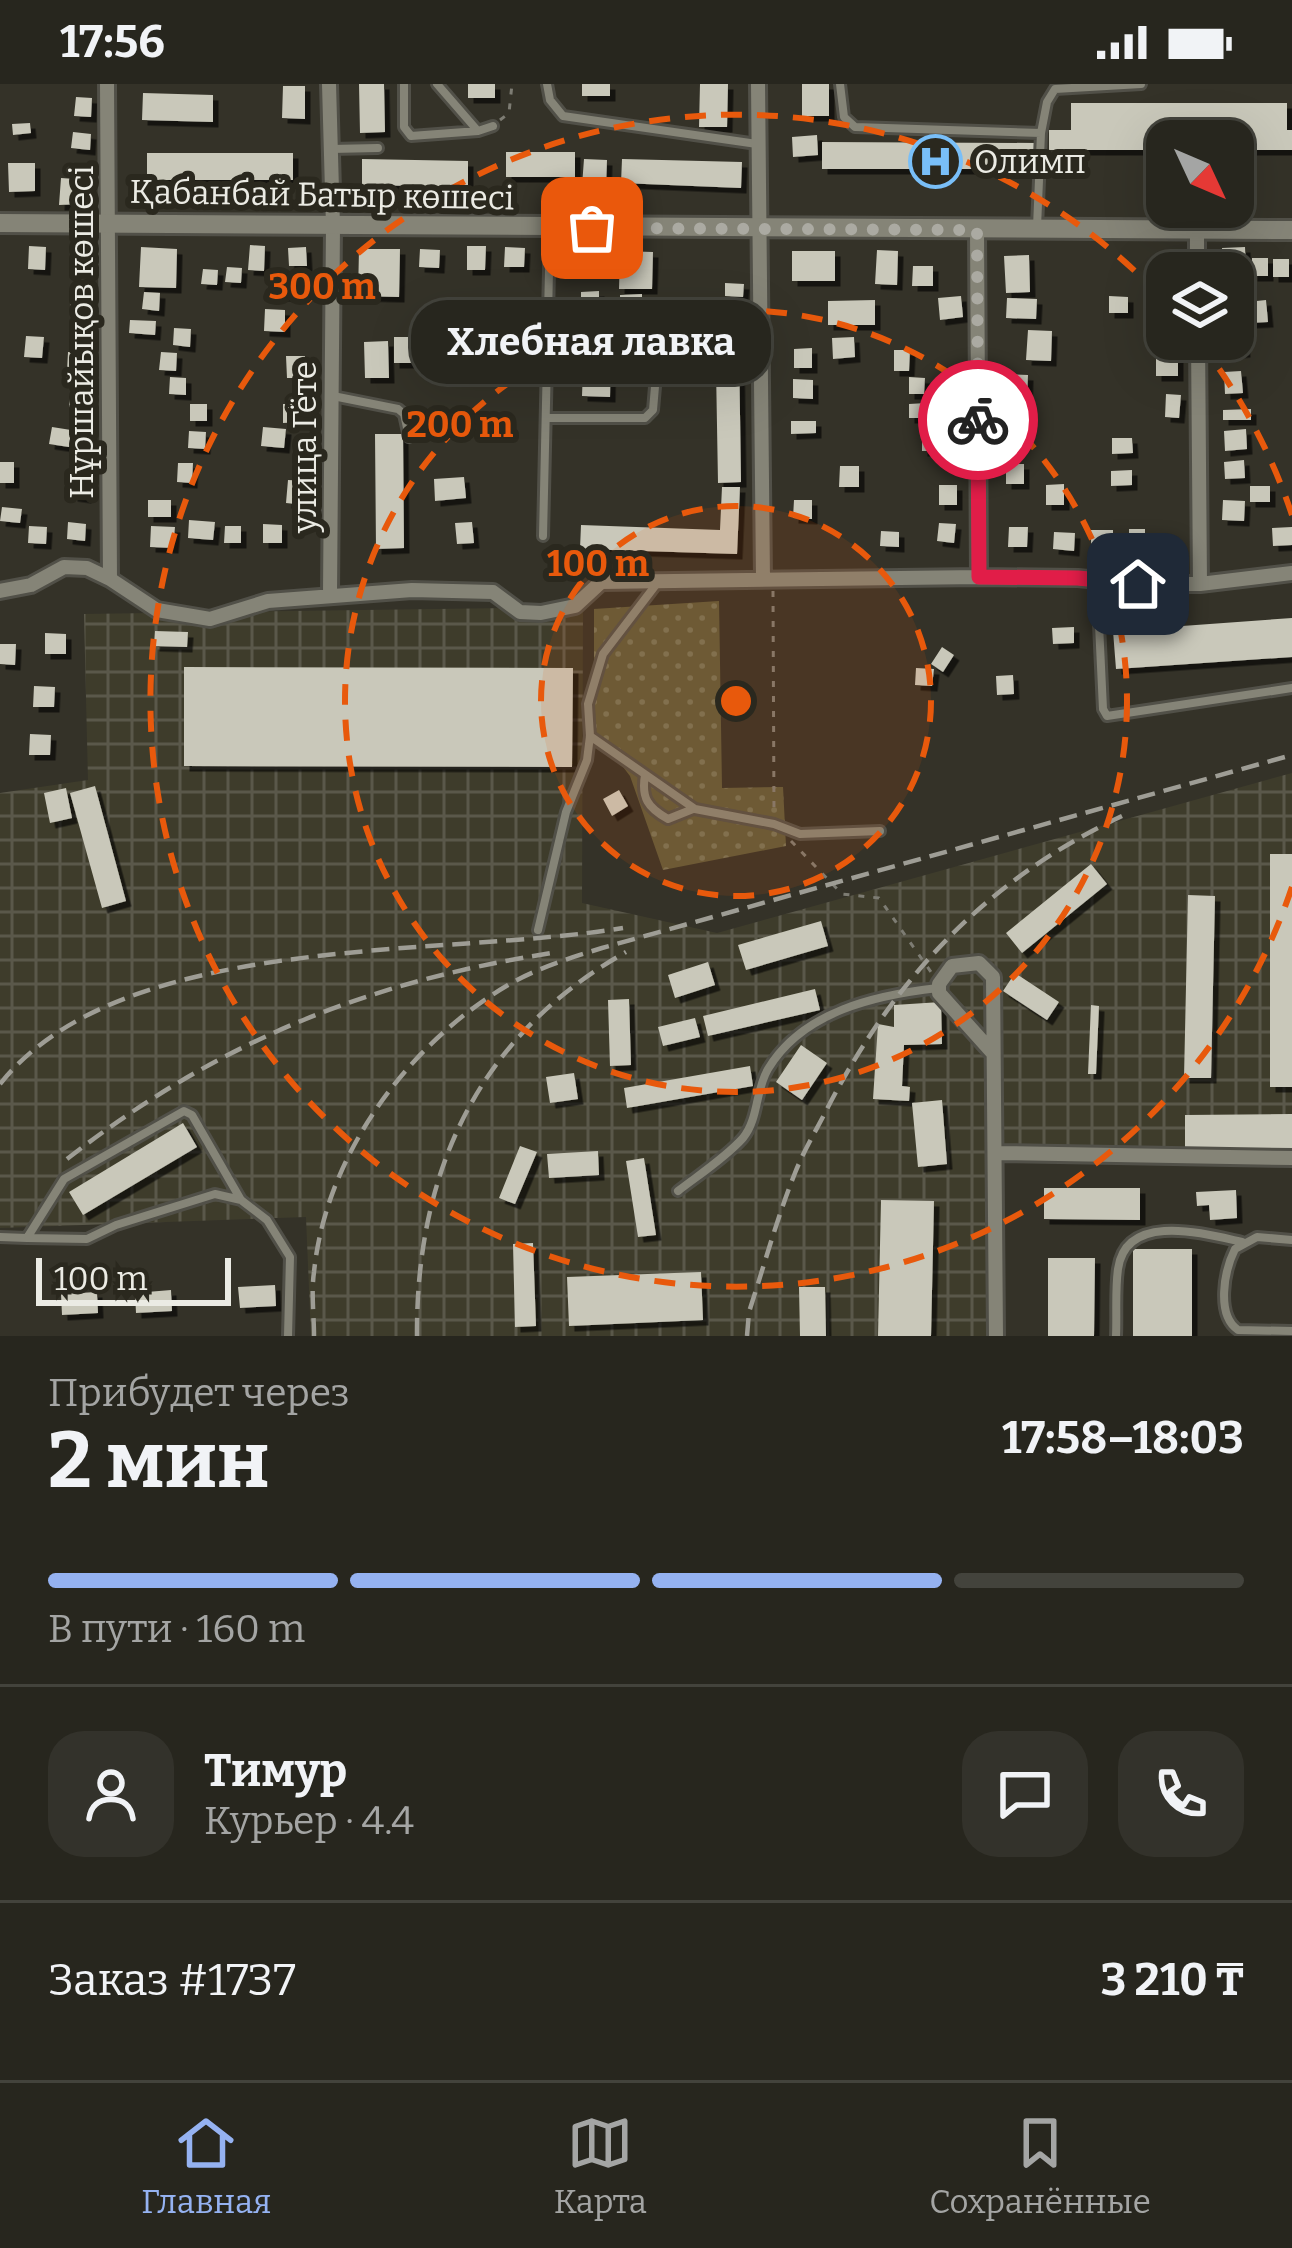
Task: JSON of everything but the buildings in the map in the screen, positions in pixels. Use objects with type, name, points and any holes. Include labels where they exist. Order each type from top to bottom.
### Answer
[{"type":"main road","name":"Қабанбай Батыр көшесі","points":[[0,223],[1292,230]]},
{"type":"street","name":"Нұршайықов көшесі","points":[[107,84],[110,579]]},
{"type":"street","name":"улица Гёте","points":[[329,84],[333,226],[330,594]]},
{"type":"street","points":[[758,84],[768,579]]},
{"type":"street","points":[[977,230],[979,577]]},
{"type":"street","points":[[1197,231],[1197,252]]},
{"type":"street","points":[[1198,360],[1200,584]]},
{"type":"street","points":[[0,591],[32,586],[64,567],[86,568],[157,610],[210,619],[268,601],[412,590],[493,592],[520,612],[541,613],[575,606],[601,582],[979,577],[1200,584],[1292,573]]},
{"type":"street","points":[[992,1052],[943,999],[938,986],[952,966],[979,963],[993,977],[996,1336]]},
{"type":"street","points":[[997,1153],[1292,1158]]},
{"type":"lane","points":[[404,84],[406,133],[411,136],[494,126]]},
{"type":"lane","points":[[437,84],[478,131]]},
{"type":"lane","points":[[547,84],[550,100],[562,116],[758,144]]},
{"type":"lane","points":[[840,84],[844,117],[855,127],[1040,133]]},
{"type":"lane","points":[[1037,230],[1040,133],[1055,89],[1141,84]]},
{"type":"lane","points":[[332,149],[378,148]]},
{"type":"lane","points":[[543,536],[550,227]]},
{"type":"lane","points":[[547,418],[645,418],[653,410],[660,328],[665,322],[674,318],[760,322]]},
{"type":"lane","points":[[331,396],[398,409],[404,414],[409,437]]},
{"type":"lane","points":[[538,931],[566,812],[586,760],[588,704],[603,654],[658,581]]},
{"type":"lane","points":[[1097,582],[1102,709],[1107,716],[1292,688]]},
{"type":"lane","points":[[590,736],[695,809],[774,824],[800,834],[880,832]]},
{"type":"lane","points":[[644,775],[642,792],[652,809],[668,819],[695,809]]},
{"type":"lane","points":[[678,1190],[745,1135],[769,1068],[804,1032],[850,1004],[938,986]]},
{"type":"lane","points":[[28,1238],[64,1179],[184,1112],[192,1115],[241,1199],[268,1220],[290,1257],[288,1336]]},
{"type":"lane","points":[[0,1237],[87,1239],[215,1194],[241,1199]]},
{"type":"lane","points":[[1116,1336],[1118,1264],[1130,1244],[1144,1236],[1172,1230],[1242,1242],[1257,1237],[1292,1240]]},
{"type":"lane","points":[[1242,1242],[1230,1258],[1226,1318],[1238,1330],[1292,1331]]},
{"type":"path","points":[[494,126],[509,112],[512,84]]},
{"type":"path","points":[[768,579],[774,824],[842,894],[879,898],[938,986]]},
{"type":"shaded area","points":[[719,601],[722,788],[783,787],[786,846],[663,870],[630,776],[594,729],[594,609]]},
{"type":"shaded area","points":[[583,607],[582,903],[717,933],[1292,773],[1292,1164],[999,1159],[1000,1336],[311,1336],[306,1217],[0,1228],[0,793],[88,780],[84,614]]},
{"type":"railway","points":[[314,1336],[313,1280],[322,1228],[354,1145],[378,1106],[437,1038],[508,985],[602,948],[1292,755]]},
{"type":"railway","points":[[747,1336],[749,1312],[799,1164],[884,1015],[950,936],[988,901],[1074,841],[1122,816]]},
{"type":"railway","points":[[0,1084],[55,1034],[124,999],[204,975],[379,950],[623,928]]},
{"type":"railway","points":[[67,1159],[181,1081],[298,1022],[422,980],[558,952]]},
{"type":"railway","points":[[417,1336],[429,1218],[444,1163],[466,1113],[495,1066],[531,1024],[575,986],[626,952]]},
{"type":"way so far","points":[[592,228],[977,230],[978,420]]},
{"type":"place","name":"Олимп","points":[[935,161]]},
{"type":"place","name":"Хлебная лавка","points":[[592,228]]},
{"type":"route","points":[[978,420],[979,577],[1138,584]]}]
